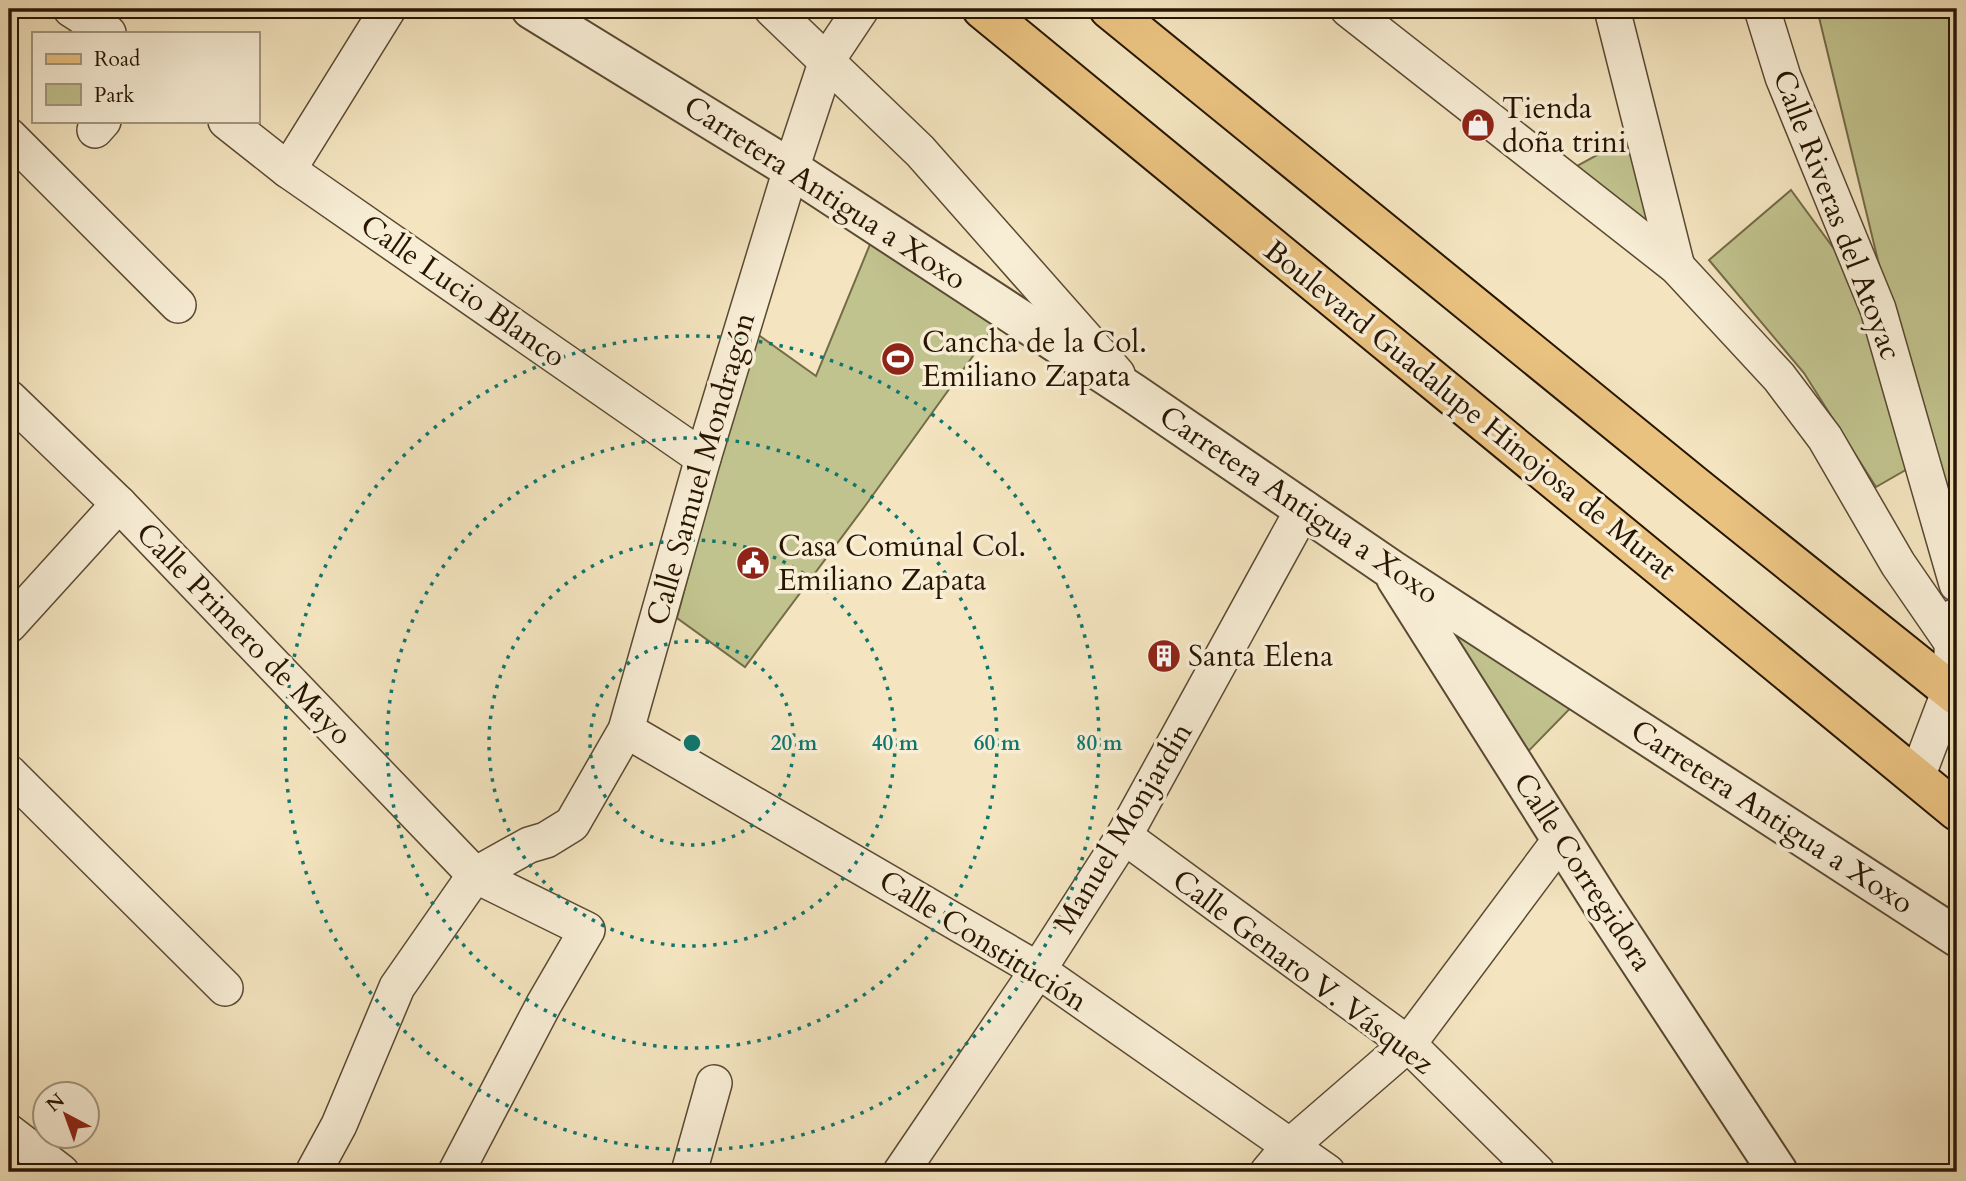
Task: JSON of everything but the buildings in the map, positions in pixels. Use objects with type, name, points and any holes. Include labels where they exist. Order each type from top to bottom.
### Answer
[{"type":"main road","name":"Boulevard Guadalupe Hinojosa de Murat","points":[[982,9],[1957,811]]},
{"type":"main road","points":[[1109,9],[1954,693]]},
{"type":"street","points":[[71,9],[106,32]]},
{"type":"street","points":[[288,170],[388,9]]},
{"type":"street","name":"Carretera Antigua a Xoxo","points":[[531,9],[791,169],[1133,393],[1392,570],[1957,937]]},
{"type":"street","points":[[772,9],[920,151],[1133,393]]},
{"type":"street","name":"Calle Samuel Mondragón","points":[[475,875],[572,824],[626,730],[703,458],[791,169],[827,60],[861,9]]},
{"type":"street","points":[[1349,9],[1677,267],[1779,377],[1825,438],[1898,564],[1951,641]]},
{"type":"street","points":[[1612,9],[1677,267]]},
{"type":"street","name":"Calle Riveras del Atoyac","points":[[1762,9],[1783,77],[1878,309],[1957,585],[1951,641],[1954,693],[1917,778]]},
{"type":"street","name":"Calle Lucio Blanco","points":[[227,122],[288,170],[703,458]]},
{"type":"street","points":[[9,136],[178,305]]},
{"type":"street","name":"Calle Primero de Mayo","points":[[9,398],[119,504],[475,875]]},
{"type":"street","points":[[9,625],[119,504]]},
{"type":"street","name":"Manuel Monjardin","points":[[901,1172],[1038,970],[1124,836],[1304,508]]},
{"type":"street","name":"Calle Corregidora","points":[[1392,570],[1561,839],[1778,1172]]},
{"type":"street","name":"Calle Constitución","points":[[626,730],[1038,970],[1279,1160],[1327,1172]]},
{"type":"street","points":[[9,773],[225,988]]},
{"type":"street","name":"Calle Genaro V. Vásquez","points":[[1124,836],[1408,1044],[1537,1172]]},
{"type":"street","points":[[1279,1160],[1408,1044],[1561,839]]},
{"type":"street","points":[[314,1171],[339,1125],[397,987],[475,875],[587,930],[544,1004],[456,1172]]},
{"type":"street","points":[[689,1172],[714,1083]]},
{"type":"street","points":[[9,1132],[61,1172]]},
{"type":"green space","points":[[1817,9],[1957,9],[1957,579],[1955,578]]},
{"type":"green space","points":[[1654,124],[1677,267],[1551,180]]},
{"type":"green space","points":[[1791,190],[1878,309],[1916,464],[1876,487],[1804,373],[1709,260]]},
{"type":"green space","points":[[873,237],[1001,317],[745,667],[677,618],[753,331],[816,376]]},
{"type":"green space","points":[[1371,547],[1592,686],[1507,773]]},
{"type":"place","name":"Tienda doña trini","points":[[1478,125]]},
{"type":"place","name":"Cancha de la Col. Emiliano Zapata","points":[[898,359]]},
{"type":"place","name":"Casa Comunal Col. Emiliano Zapata","points":[[753,563]]},
{"type":"place","name":"Santa Elena","points":[[1164,656]]}]
